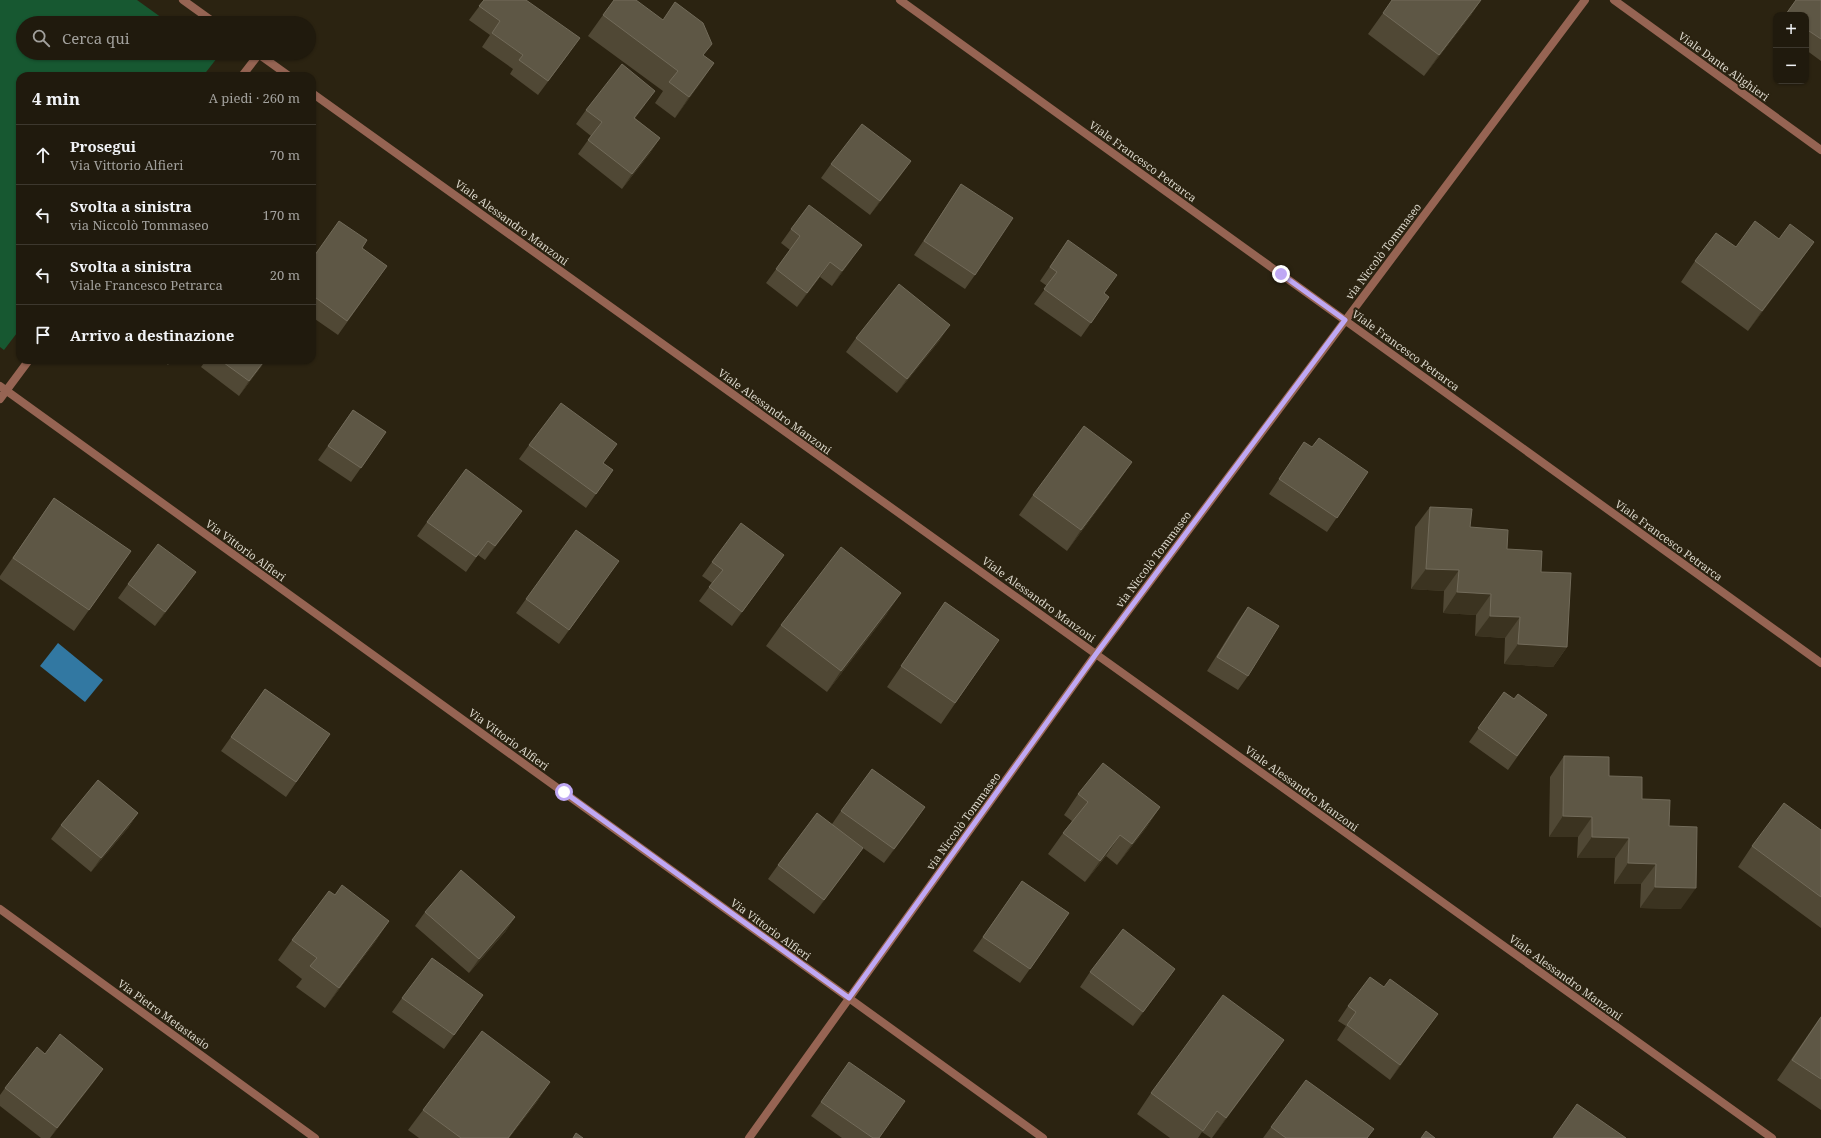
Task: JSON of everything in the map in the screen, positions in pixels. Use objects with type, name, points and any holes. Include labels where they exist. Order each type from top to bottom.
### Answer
[{"type":"street","points":[[183,0],[205,16]]},
{"type":"street","name":"Viale Francesco Petrarca","points":[[900,0],[1821,663]]},
{"type":"street","name":"via Niccolò Tommaseo","points":[[749,1138],[1096,654],[1585,0]]},
{"type":"street","name":"Viale Dante Alighieri","points":[[1614,0],[1821,150]]},
{"type":"street","points":[[245,72],[254,60]]},
{"type":"street","points":[[266,60],[283,72]]},
{"type":"street","name":"Viale Alessandro Manzoni","points":[[316,95],[1772,1138]]},
{"type":"street","points":[[0,399],[3,388],[25,364]]},
{"type":"street","name":"Via Vittorio Alfieri","points":[[3,388],[1043,1138]]},
{"type":"street","name":"Via Pietro Metastasio","points":[[0,909],[315,1138]]},
{"type":"green space","points":[[0,0],[137,0],[159,16],[16,16],[16,60],[215,60],[206,72],[16,72],[16,334],[4,350],[0,347]]},
{"type":"water","points":[[58,643],[103,680],[85,702],[40,666]]},
{"type":"building","points":[[484,0],[526,0],[580,38],[548,81],[519,60],[523,55],[492,33],[500,21],[479,6]]},
{"type":"building","points":[[614,0],[636,0],[663,20],[675,2],[703,23],[712,44],[703,55],[714,63],[689,97],[669,82],[678,71],[603,15]]},
{"type":"building","points":[[1392,0],[1481,0],[1439,55],[1383,13]]},
{"type":"building","points":[[1796,0],[1821,0],[1821,39],[1809,31],[1809,12],[1787,12]]},
{"type":"building","points":[[622,64],[655,91],[634,118],[660,138],[632,174],[588,140],[602,122],[586,110]]},
{"type":"building","points":[[862,124],[911,161],[880,201],[831,164]]},
{"type":"building","points":[[961,184],[1013,218],[975,275],[924,241]]},
{"type":"building","points":[[809,205],[862,245],[842,271],[830,262],[807,293],[776,269],[800,236],[791,229]]},
{"type":"building","points":[[339,221],[367,240],[362,248],[387,266],[347,321],[316,298],[316,253]]},
{"type":"building","points":[[1755,221],[1779,239],[1790,224],[1814,242],[1762,311],[1695,261],[1716,233],[1736,247]]},
{"type":"building","points":[[1068,240],[1117,275],[1104,293],[1109,297],[1091,323],[1044,289],[1057,272],[1050,267]]},
{"type":"building","points":[[899,284],[950,325],[907,379],[856,338]]},
{"type":"building","points":[[226,364],[262,364],[249,381]]},
{"type":"building","points":[[561,403],[617,444],[603,463],[613,470],[596,494],[529,445]]},
{"type":"building","points":[[353,410],[386,432],[361,468],[328,446]]},
{"type":"building","points":[[1084,426],[1132,462],[1081,530],[1033,495]]},
{"type":"building","points":[[1319,438],[1368,472],[1337,518],[1279,479],[1304,442],[1312,447]]},
{"type":"building","points":[[466,469],[522,511],[495,546],[488,541],[476,557],[427,522]]},
{"type":"building","points":[[54,498],[131,551],[89,610],[13,558]]},
{"type":"building","points":[[1430,507],[1472,509],[1470,527],[1508,530],[1507,549],[1542,551],[1541,572],[1571,573],[1567,647],[1518,644],[1520,617],[1490,616],[1491,594],[1457,592],[1459,570],[1426,569]]},
{"type":"building","points":[[741,523],[784,555],[742,612],[709,587],[723,570],[712,562]]},
{"type":"building","points":[[576,530],[619,561],[569,630],[526,599]]},
{"type":"building","points":[[158,544],[196,572],[165,612],[128,584]]},
{"type":"building","points":[[841,547],[901,593],[841,671],[781,625]]},
{"type":"building","points":[[945,602],[999,640],[955,703],[901,666]]},
{"type":"building","points":[[1248,607],[1279,626],[1248,676],[1217,657]]},
{"type":"building","points":[[265,689],[330,734],[296,782],[231,737]]},
{"type":"building","points":[[1504,692],[1514,699],[1518,694],[1547,715],[1517,756],[1478,728]]},
{"type":"building","points":[[1564,756],[1609,757],[1609,776],[1642,777],[1642,799],[1670,800],[1669,826],[1697,827],[1696,888],[1655,887],[1656,864],[1628,863],[1629,838],[1592,837],[1592,817],[1563,816]]},
{"type":"building","points":[[1103,763],[1160,807],[1132,844],[1120,835],[1100,861],[1063,833],[1088,802],[1078,794]]},
{"type":"building","points":[[872,769],[925,807],[894,849],[841,811]]},
{"type":"building","points":[[98,780],[138,813],[101,858],[61,825]]},
{"type":"building","points":[[1784,803],[1821,830],[1821,897],[1752,846]]},
{"type":"building","points":[[817,813],[863,848],[824,900],[778,865]]},
{"type":"building","points":[[461,870],[515,917],[479,959],[425,912]]},
{"type":"building","points":[[1022,881],[1069,913],[1030,969],[983,937]]},
{"type":"building","points":[[342,885],[389,921],[339,988],[310,966],[317,958],[292,940],[329,891],[335,895]]},
{"type":"building","points":[[1123,929],[1175,969],[1143,1012],[1090,972]]},
{"type":"building","points":[[432,958],[483,995],[454,1035],[402,998]]},
{"type":"building","points":[[1370,977],[1384,987],[1390,979],[1438,1014],[1400,1065],[1347,1025],[1356,1012],[1348,1006]]},
{"type":"building","points":[[1223,995],[1284,1040],[1226,1118],[1217,1111],[1203,1131],[1151,1093]]},
{"type":"building","points":[[1821,1017],[1821,1079],[1792,1060]]},
{"type":"building","points":[[482,1031],[550,1082],[508,1138],[461,1138],[423,1110]]},
{"type":"building","points":[[60,1034],[103,1069],[57,1128],[5,1088],[37,1047],[45,1054]]},
{"type":"building","points":[[849,1062],[905,1101],[879,1138],[873,1138],[821,1102]]},
{"type":"building","points":[[1306,1080],[1374,1129],[1367,1138],[1286,1138],[1271,1127]]},
{"type":"building","points":[[1577,1104],[1626,1138],[1553,1138]]},
{"type":"building","points":[[1426,1131],[1435,1138],[1421,1138]]},
{"type":"building","points":[[576,1133],[583,1138],[573,1138]]},
{"type":"route","points":[[564,792],[849,998],[1096,654],[1345,320],[1281,274]]}]
